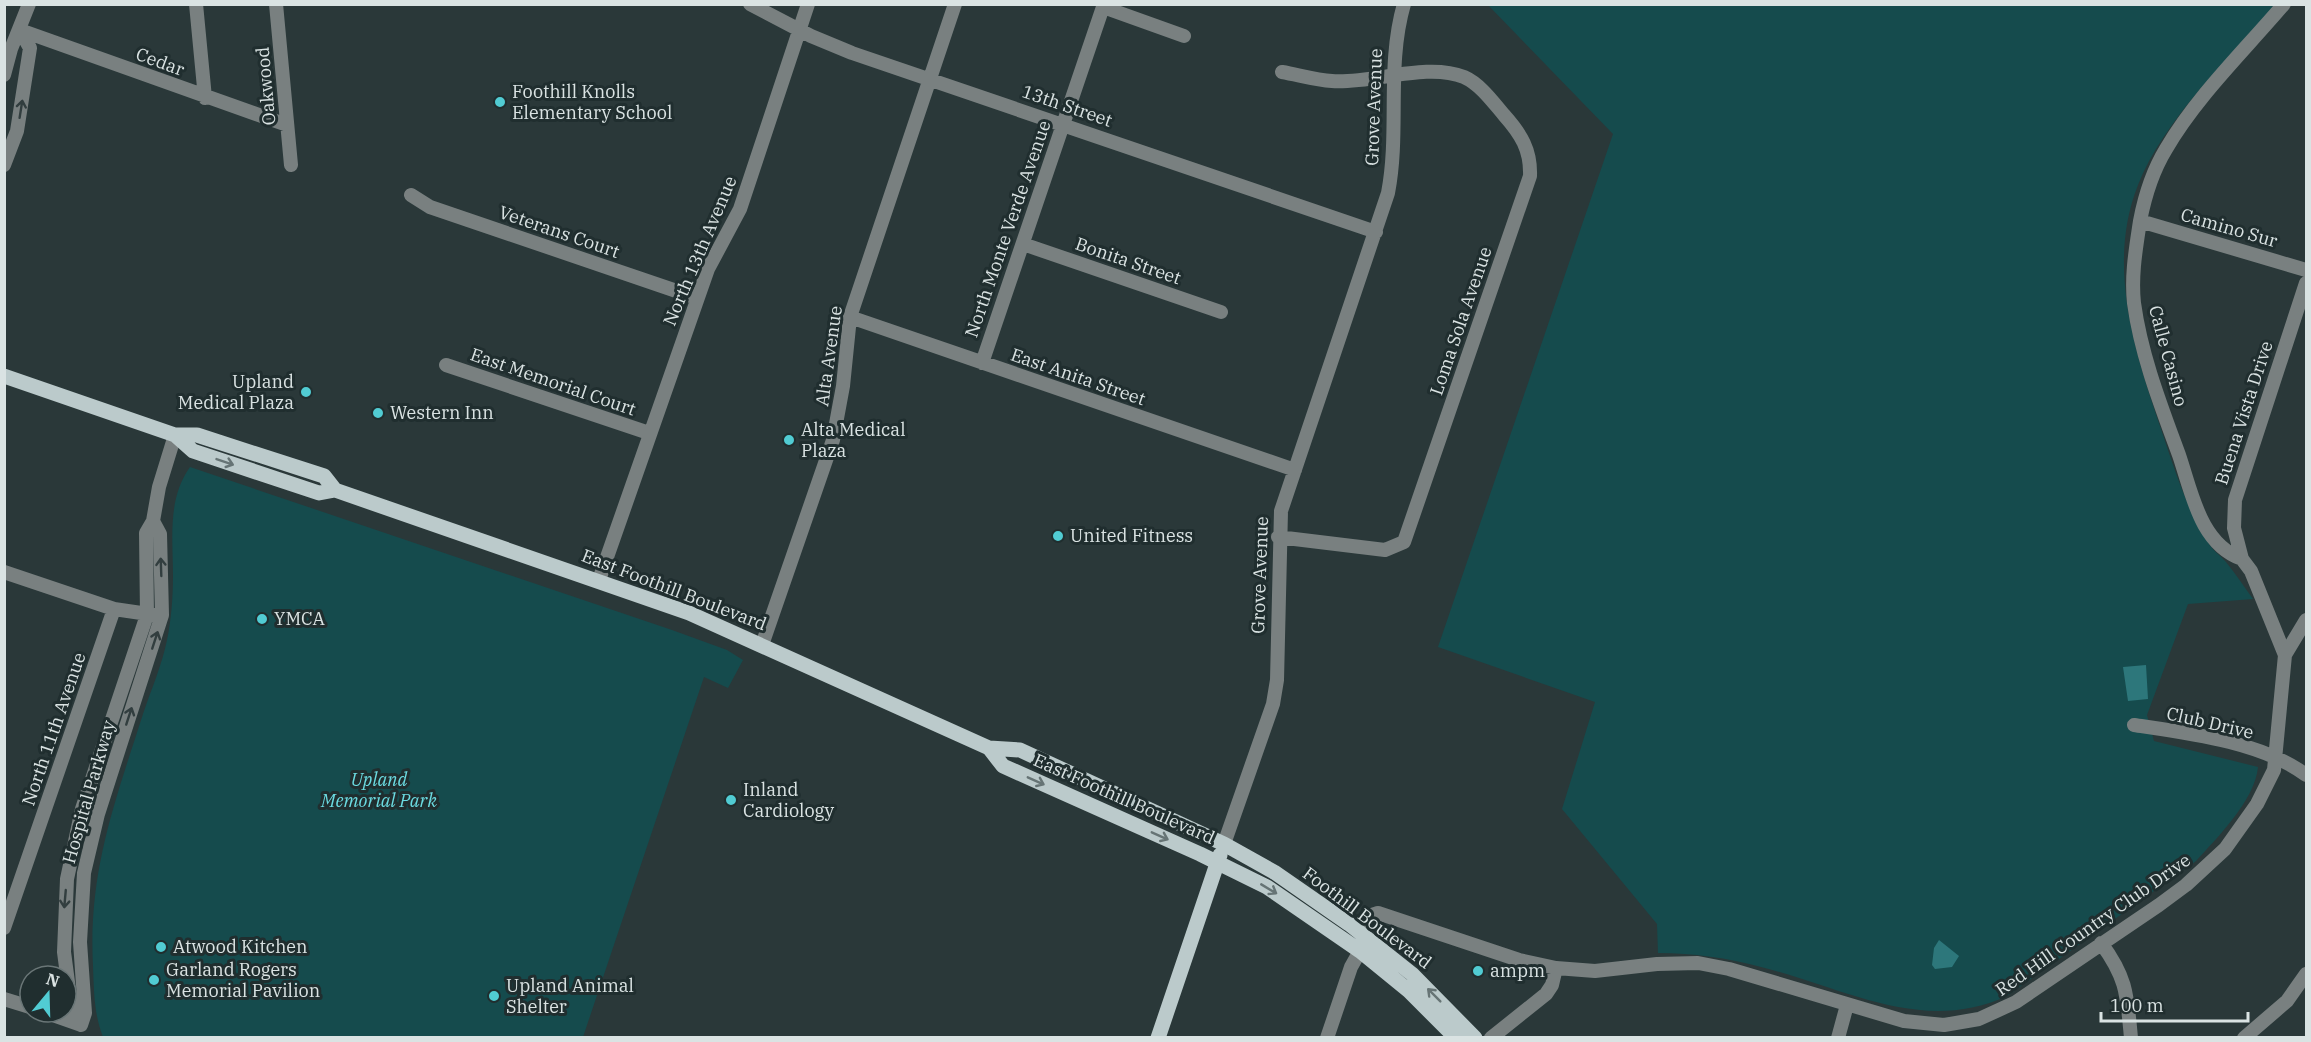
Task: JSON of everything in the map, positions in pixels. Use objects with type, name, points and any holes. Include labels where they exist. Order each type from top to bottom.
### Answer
[{"type":"main road","name":"East Foothill Boulevard","points":[[4,376],[175,435],[197,435],[324,476],[335,490],[689,613],[989,748],[1020,750],[1224,844]]},
{"type":"main road","name":"East Foothill Boulevard","points":[[989,748],[1003,766],[1218,862]]},
{"type":"main road","name":"Grove Avenue","points":[[1158,1038],[1224,844]]},
{"type":"main road","name":"Foothill Boulevard","points":[[1224,844],[1274,872],[1358,930],[1424,985],[1475,1038]]},
{"type":"main road","name":"Foothill Boulevard","points":[[1218,862],[1268,887],[1360,951],[1408,991],[1456,1038]]},
{"type":"street","points":[[4,75],[11,49],[29,4]]},
{"type":"street","points":[[196,4],[205,98]]},
{"type":"street","name":"Oakwood","points":[[276,4],[291,165]]},
{"type":"street","name":"13th Street","points":[[750,4],[799,30],[852,53],[1063,123],[1376,232]]},
{"type":"street","name":"North 13th Avenue","points":[[599,580],[708,269],[740,209],[808,4]]},
{"type":"street","name":"Alta Avenue","points":[[762,645],[833,440],[843,386],[850,317],[955,4]]},
{"type":"street","name":"Grove Avenue","points":[[1224,844],[1273,704],[1278,680],[1278,537],[1281,511],[1376,232],[1394,163],[1396,40],[1404,4]]},
{"type":"street","name":"Calle Casino","points":[[2242,560],[2228,555],[2217,546],[2203,522],[2152,378],[2134,302],[2133,274],[2144,198],[2154,172],[2171,140],[2205,96],[2284,4]]},
{"type":"street","points":[[1103,6],[1184,36]]},
{"type":"street","name":"North Monte Verde Avenue","points":[[982,363],[1103,6]]},
{"type":"street","points":[[4,165],[17,131],[30,48],[20,30]]},
{"type":"street","name":"Cedar","points":[[20,30],[205,98],[287,125]]},
{"type":"street","name":"Loma Sola Avenue","points":[[1278,537],[1384,550],[1404,542],[1530,176],[1526,144],[1515,126],[1483,92],[1466,78],[1442,72],[1332,81],[1282,72]]},
{"type":"street","name":"Veterans Court","points":[[411,195],[430,207],[697,298]]},
{"type":"street","name":"Camino Sur","points":[[2140,221],[2307,270]]},
{"type":"street","name":"Bonita Street","points":[[1023,244],[1221,312]]},
{"type":"street","name":"Buena Vista Drive","points":[[2285,655],[2251,572],[2242,560],[2234,528],[2235,500],[2307,283]]},
{"type":"street","name":"East Anita Street","points":[[850,317],[1295,470]]},
{"type":"street","name":"East Memorial Court","points":[[446,365],[649,433]]},
{"type":"street","name":"Hospital Parkway","points":[[81,1025],[71,1005],[64,952],[67,879],[82,809],[147,615],[146,532],[153,521],[159,487],[175,435]]},
{"type":"street","name":"Hospital Parkway","points":[[81,1025],[85,1013],[80,942],[84,873],[98,814],[162,615],[160,534],[153,521]]},
{"type":"street","points":[[4,572],[114,609],[147,615],[162,615]]},
{"type":"street","name":"North 11th Avenue","points":[[4,928],[114,609]]},
{"type":"street","points":[[2285,655],[2307,620]]},
{"type":"street","name":"Red Hill Country Club Drive","points":[[1358,930],[1372,915],[1386,914],[1519,960],[1556,968],[1595,971],[1657,964],[1698,963],[1740,972],[1847,1005],[1924,1024],[1965,1023],[1994,1014],[2016,1002],[2186,885],[2225,849],[2257,804],[2274,770],[2277,758],[2285,655]]},
{"type":"street","name":"Club Drive","points":[[2134,725],[2217,740],[2277,758]]},
{"type":"street","points":[[2277,758],[2307,776]]},
{"type":"street","points":[[2101,944],[2118,966],[2124,985],[2131,1038]]},
{"type":"street","points":[[1327,1038],[1351,967],[1360,951]]},
{"type":"street","points":[[1491,1038],[1546,994],[1552,985],[1556,968]]},
{"type":"street","points":[[2244,1038],[2287,1001],[2307,974]]},
{"type":"street","points":[[1838,1038],[1847,1005]]},
{"type":"green space","points":[[1488,5],[2275,5],[2199,90],[2164,137],[2138,185],[2129,216],[2124,246],[2124,277],[2134,339],[2151,400],[2176,473],[2200,529],[2253,599],[2188,604],[2147,715],[2154,741],[2258,767],[2255,780],[2234,818],[2196,861],[2007,996],[1975,1007],[1945,1011],[1914,1010],[1853,996],[1736,961],[1697,955],[1658,953],[1657,924],[1562,809],[1595,702],[1438,647],[1613,134]]},
{"type":"green space","name":"Upland Memorial Park","points":[[190,467],[672,630],[727,650],[743,660],[728,688],[704,677],[583,1037],[103,1037],[96,1011],[93,966],[95,899],[99,868],[114,807],[167,640],[173,593],[173,520],[178,492]]},
{"type":"shaded area","points":[[2146,665],[2148,699],[2128,701],[2123,667]]},
{"type":"shaded area","points":[[1939,940],[1959,956],[1952,967],[1935,969],[1932,965],[1934,948]]},
{"type":"place","name":"Foothill Knolls Elementary School","points":[[500,102]]},
{"type":"place","name":"Upland Medical Plaza","points":[[306,392]]},
{"type":"place","name":"Western Inn","points":[[378,413]]},
{"type":"place","name":"Alta Medical Plaza","points":[[789,440]]},
{"type":"place","name":"United Fitness","points":[[1058,536]]},
{"type":"place","name":"YMCA","points":[[262,619]]},
{"type":"place","name":"Inland Cardiology","points":[[731,800]]},
{"type":"place","name":"Atwood Kitchen","points":[[161,947]]},
{"type":"place","name":"ampm","points":[[1478,971]]},
{"type":"place","name":"Garland Rogers Memorial Pavilion","points":[[154,980]]},
{"type":"place","name":"Upland Animal Shelter","points":[[494,996]]}]
